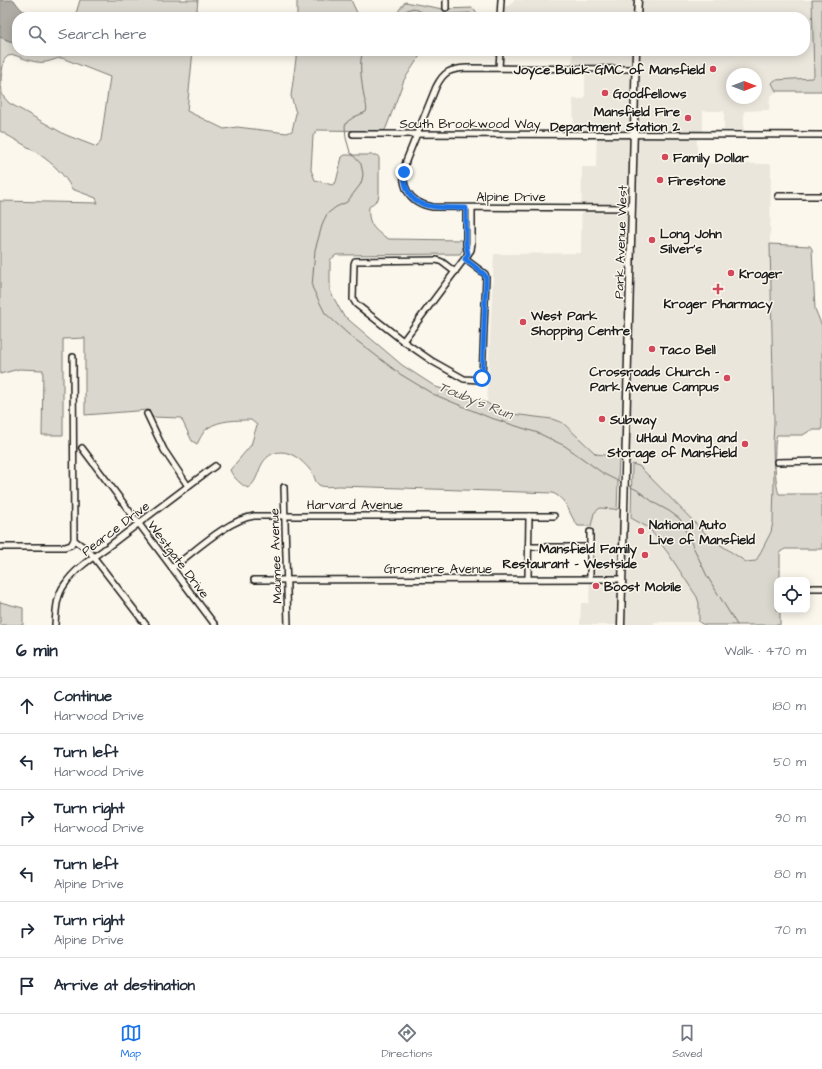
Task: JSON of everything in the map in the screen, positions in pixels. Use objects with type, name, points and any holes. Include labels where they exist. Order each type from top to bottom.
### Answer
[{"type":"main road","points":[[637,12],[638,0]]},
{"type":"main road","name":"Park Avenue West","points":[[621,625],[636,56]]},
{"type":"street","points":[[446,0],[446,8]]},
{"type":"street","points":[[500,12],[501,0]]},
{"type":"street","points":[[500,56],[500,68]]},
{"type":"street","name":"Alpine Drive","points":[[632,208],[466,208],[429,206],[415,201],[409,194],[404,181],[404,167],[436,87],[445,74],[452,69],[636,69]]},
{"type":"street","name":"South Brookwood Way","points":[[353,134],[822,135]]},
{"type":"street","points":[[778,196],[822,196]]},
{"type":"street","points":[[466,208],[466,244],[468,254]]},
{"type":"street","points":[[403,341],[471,250],[472,208]]},
{"type":"street","points":[[455,272],[437,260],[358,260],[354,262],[354,302],[427,358],[464,379],[480,380],[482,370],[486,277],[465,259]]},
{"type":"street","points":[[0,547],[63,547],[71,545],[74,540],[73,357]]},
{"type":"street","points":[[147,414],[164,450],[188,486]]},
{"type":"street","name":"Westgate Drive","points":[[82,448],[215,625]]},
{"type":"street","points":[[777,462],[822,461]]},
{"type":"street","name":"Pearce Drive","points":[[56,625],[57,604],[65,584],[77,571],[216,466]]},
{"type":"street","name":"Maumee Avenue","points":[[284,487],[288,625]]},
{"type":"street","name":"Harvard Avenue","points":[[172,568],[226,527],[238,520],[254,516],[554,516]]},
{"type":"street","points":[[528,516],[528,578]]},
{"type":"street","points":[[590,532],[590,578]]},
{"type":"street","points":[[74,540],[87,548],[146,625]]},
{"type":"street","points":[[528,547],[590,547]]},
{"type":"street","name":"Grasmere Avenue","points":[[254,580],[528,578],[622,579]]},
{"type":"street","points":[[810,588],[822,588]]},
{"type":"shaded area","points":[[0,0],[14,0],[25,12],[12,12],[12,42],[0,37]]},
{"type":"shaded area","points":[[80,0],[198,0],[197,12],[76,12]]},
{"type":"shaded area","points":[[297,0],[351,0],[357,12],[297,12]]},
{"type":"shaded area","points":[[514,0],[812,0],[814,75],[812,78],[775,80],[772,83],[776,91],[770,97],[769,110],[744,111],[744,130],[724,130],[724,111],[703,111],[703,137],[697,137],[697,163],[771,164],[770,244],[774,483],[773,522],[771,532],[755,561],[746,562],[709,537],[639,466],[616,456],[596,454],[563,423],[552,419],[504,413],[487,403],[494,254],[581,253],[582,167],[596,167],[597,132],[574,132],[573,99],[585,99],[585,71],[572,67],[573,56],[810,56],[810,12],[502,12],[502,8],[510,5]]},
{"type":"shaded area","points":[[812,0],[822,0],[822,91],[776,91],[772,83],[775,80],[812,78],[814,75]]},
{"type":"shaded area","points":[[405,2],[443,9],[473,8],[476,11],[476,12],[398,12]]},
{"type":"shaded area","points":[[0,37],[12,42],[12,55],[8,56],[4,60],[1,78],[2,95],[9,103],[66,135],[97,147],[101,140],[110,77],[62,58],[42,62],[17,56],[192,56],[187,111],[224,129],[237,127],[287,133],[292,131],[296,113],[291,96],[296,56],[420,56],[404,80],[384,131],[317,130],[313,136],[311,170],[315,180],[332,185],[336,182],[342,157],[345,155],[377,155],[379,158],[379,195],[378,199],[369,207],[369,218],[376,230],[389,239],[463,240],[463,249],[460,254],[336,255],[330,260],[330,291],[343,315],[402,365],[436,387],[487,403],[504,413],[552,419],[563,423],[596,454],[619,457],[617,510],[600,508],[594,513],[591,526],[578,526],[562,500],[553,493],[340,486],[329,487],[319,485],[310,470],[295,456],[281,452],[272,454],[263,462],[255,480],[248,488],[233,475],[230,470],[251,445],[257,425],[251,420],[228,421],[212,425],[205,431],[197,444],[192,441],[181,418],[152,417],[149,410],[85,415],[85,338],[63,339],[63,435],[42,435],[43,370],[19,369],[0,374],[0,201],[98,203],[96,198],[72,189],[66,179],[50,162],[0,131]]},
{"type":"shaded area","points":[[770,244],[810,246],[812,249],[815,309],[822,326],[822,430],[811,430],[803,435],[777,435],[775,446],[775,464],[776,482],[779,494],[822,494],[822,549],[785,549],[780,552],[780,577],[774,577],[774,613],[780,613],[780,625],[704,625],[699,622],[699,603],[697,597],[668,553],[649,528],[631,518],[632,464],[639,466],[709,537],[746,562],[756,561],[771,532],[773,522],[774,422]]},
{"type":"shaded area","points":[[600,508],[614,509],[649,528],[670,556],[697,597],[699,603],[699,622],[654,622],[654,625],[580,625],[581,603],[589,603],[591,526],[594,513]]},
{"type":"shaded area","points":[[0,602],[23,608],[23,625],[0,625]]},
{"type":"waterway","points":[[404,12],[413,8],[422,12]]},
{"type":"waterway","name":"Touby's Run","points":[[362,56],[361,73],[367,110],[366,112],[347,122],[345,126],[346,138],[350,152],[361,164],[363,174],[362,180],[347,202],[336,207],[327,214],[323,222],[315,250],[312,287],[325,313],[348,334],[400,374],[433,394],[488,417],[538,433],[565,446],[604,474],[622,483]]},
{"type":"waterway","name":"Touby's Run","points":[[627,485],[680,519],[707,576],[737,625]]},
{"type":"place","name":"Joyce Buick GMC of Mansfield","points":[[713,69]]},
{"type":"place","name":"Goodfellows","points":[[605,93]]},
{"type":"place","name":"Mansfield Fire Department Station 2","points":[[688,118]]},
{"type":"place","name":"Family Dollar","points":[[665,157]]},
{"type":"place","name":"Firestone","points":[[660,180]]},
{"type":"place","name":"Long John Silver's","points":[[652,240]]},
{"type":"place","name":"Kroger","points":[[731,273]]},
{"type":"place","name":"Kroger Pharmacy","points":[[718,289]]},
{"type":"place","name":"West Park Shopping Centre","points":[[523,322]]},
{"type":"place","name":"Taco Bell","points":[[652,349]]},
{"type":"place","name":"Crossroads Church - Park Avenue Campus","points":[[727,378]]},
{"type":"place","name":"Subway","points":[[602,419]]},
{"type":"place","name":"UHaul Moving and Storage of Mansfield","points":[[745,444]]},
{"type":"place","name":"National Auto Live of Mansfield","points":[[641,531]]},
{"type":"place","name":"Mansfield Family Restaurant - Westside","points":[[645,555]]},
{"type":"place","name":"Boost Mobile","points":[[596,586]]},
{"type":"route","points":[[404,172],[406,190],[415,201],[433,207],[466,208],[466,249],[468,254],[465,259],[486,277],[482,378]]}]
